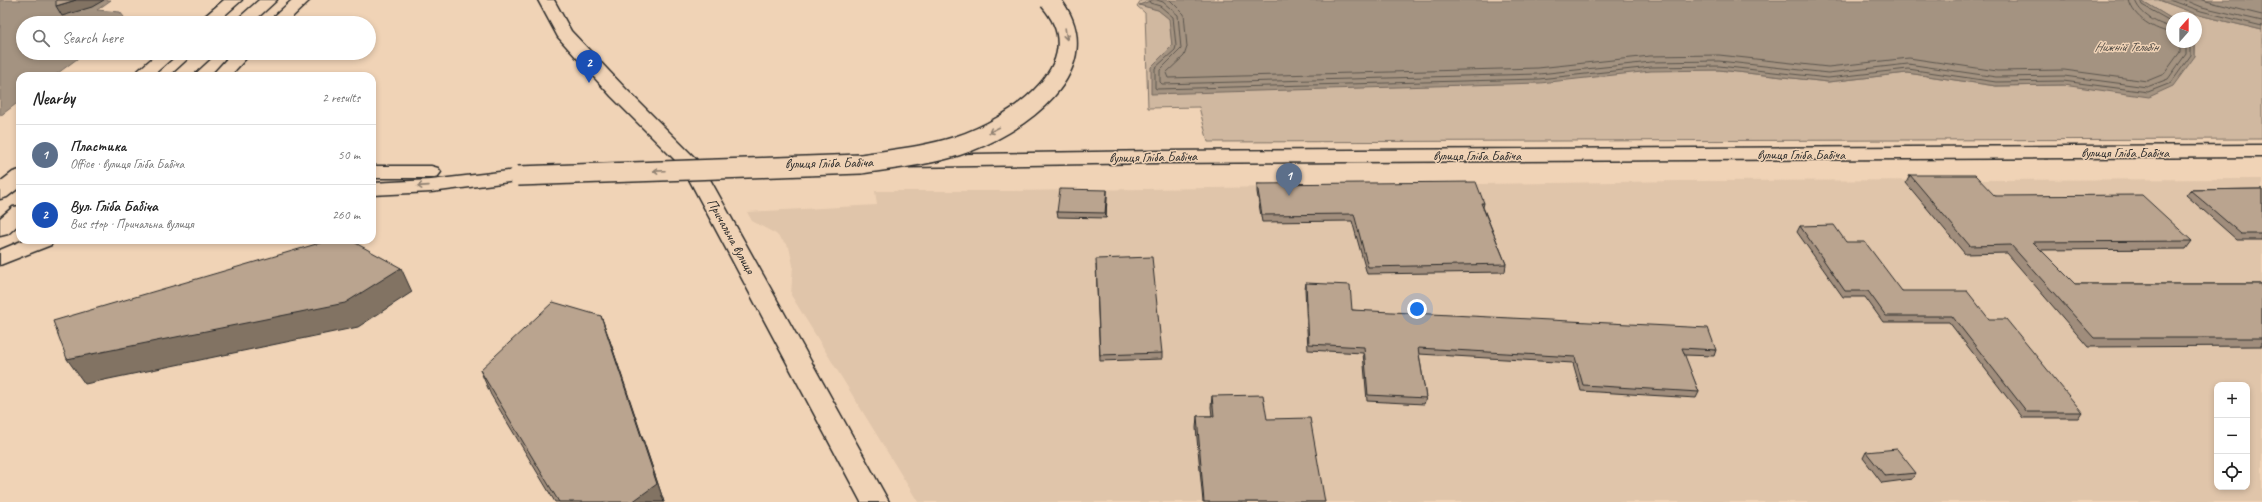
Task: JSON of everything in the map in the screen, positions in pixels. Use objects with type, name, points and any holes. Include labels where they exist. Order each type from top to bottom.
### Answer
[{"type":"street","points":[[215,16],[234,0]]},
{"type":"street","points":[[250,16],[269,0]]},
{"type":"street","name":"Причальна вулиця","points":[[546,0],[564,33],[618,92],[692,165],[875,502]]},
{"type":"street","points":[[376,189],[432,186],[518,176],[857,164],[923,156],[972,141],[1006,124],[1034,105],[1052,88],[1066,62],[1068,47],[1065,26],[1049,0]]},
{"type":"street","points":[[284,16],[302,1]]},
{"type":"street","points":[[146,72],[160,60]]},
{"type":"street","points":[[185,72],[199,60]]},
{"type":"street","points":[[224,72],[235,60]]},
{"type":"street","name":"вулиця Гліба Бабіча","points":[[692,165],[1158,157],[2262,151]]},
{"type":"street","points":[[376,172],[430,172],[518,176]]},
{"type":"street","points":[[0,193],[16,179]]},
{"type":"street","points":[[0,229],[16,215]]},
{"type":"street","points":[[0,258],[33,244]]},
{"type":"shaded area","points":[[1141,0],[1153,0],[1140,5],[1158,10],[1170,19],[1172,47],[1151,67],[1719,70],[1828,82],[1907,73],[1996,86],[2063,85],[2195,56],[2195,48],[2202,48],[2202,16],[2262,30],[2262,139],[1208,142],[1199,107],[1148,108],[1145,13],[1137,6]]},
{"type":"shaded area","points":[[2141,0],[2159,0],[2191,12],[2166,12],[2166,15]]},
{"type":"shaded area","points":[[2262,179],[2262,502],[918,502],[791,295],[793,265],[789,247],[776,234],[752,221],[747,212],[877,205],[875,191],[1013,191],[1681,181]]},
{"type":"water","points":[[0,0],[111,0],[97,10],[120,12],[123,16],[16,16],[16,60],[76,60],[59,72],[16,72],[16,104],[0,116]]},
{"type":"water","name":"Нижній Тельбін","points":[[1153,0],[2141,0],[2166,15],[2166,48],[2195,48],[2195,56],[2173,86],[2149,97],[2063,85],[1996,86],[1907,73],[1828,82],[1719,70],[1651,71],[1540,83],[1151,94],[1151,67],[1172,46],[1169,19],[1158,10],[1139,5]]},
{"type":"water","name":"Нижній Тельбін","points":[[2159,0],[2262,0],[2262,30],[2202,16],[2202,12],[2191,12]]},
{"type":"building","points":[[56,0],[76,0],[56,6]]},
{"type":"building","points":[[1910,175],[1975,175],[1995,196],[2142,195],[2192,241],[2033,242],[2075,284],[2262,284],[2262,338],[2094,338],[2011,245],[1970,246]]},
{"type":"building","points":[[1476,182],[1484,203],[1481,203],[1506,264],[1368,267],[1354,214],[1262,215],[1257,184]]},
{"type":"building","points":[[1060,189],[1107,190],[1105,213],[1057,212]]},
{"type":"building","points":[[2262,189],[2262,234],[2241,234],[2190,190]]},
{"type":"building","points":[[1834,225],[1846,242],[1865,242],[1902,291],[1967,291],[1989,319],[2006,319],[2082,412],[2027,412],[1952,316],[1886,316],[1868,291],[1845,291],[1800,226]]},
{"type":"building","points":[[316,244],[357,244],[401,268],[345,303],[67,359],[53,321]]},
{"type":"building","points":[[1152,257],[1162,353],[1100,355],[1096,259]]},
{"type":"building","points":[[1306,283],[1350,285],[1352,310],[1708,328],[1716,350],[1682,348],[1699,392],[1583,385],[1575,357],[1418,348],[1426,398],[1368,395],[1364,347],[1309,344]]},
{"type":"building","points":[[553,302],[601,316],[657,484],[632,502],[559,502],[480,370]]},
{"type":"building","points":[[1263,395],[1267,419],[1310,418],[1325,502],[1204,502],[1197,416],[1214,416],[1212,396]]},
{"type":"building","points":[[1897,449],[1916,473],[1885,476],[1866,452]]},
{"type":"place","name":"Вул. Гліба Бабіча","points":[[589,83]]},
{"type":"place","name":"Пластика","points":[[1289,196]]}]
